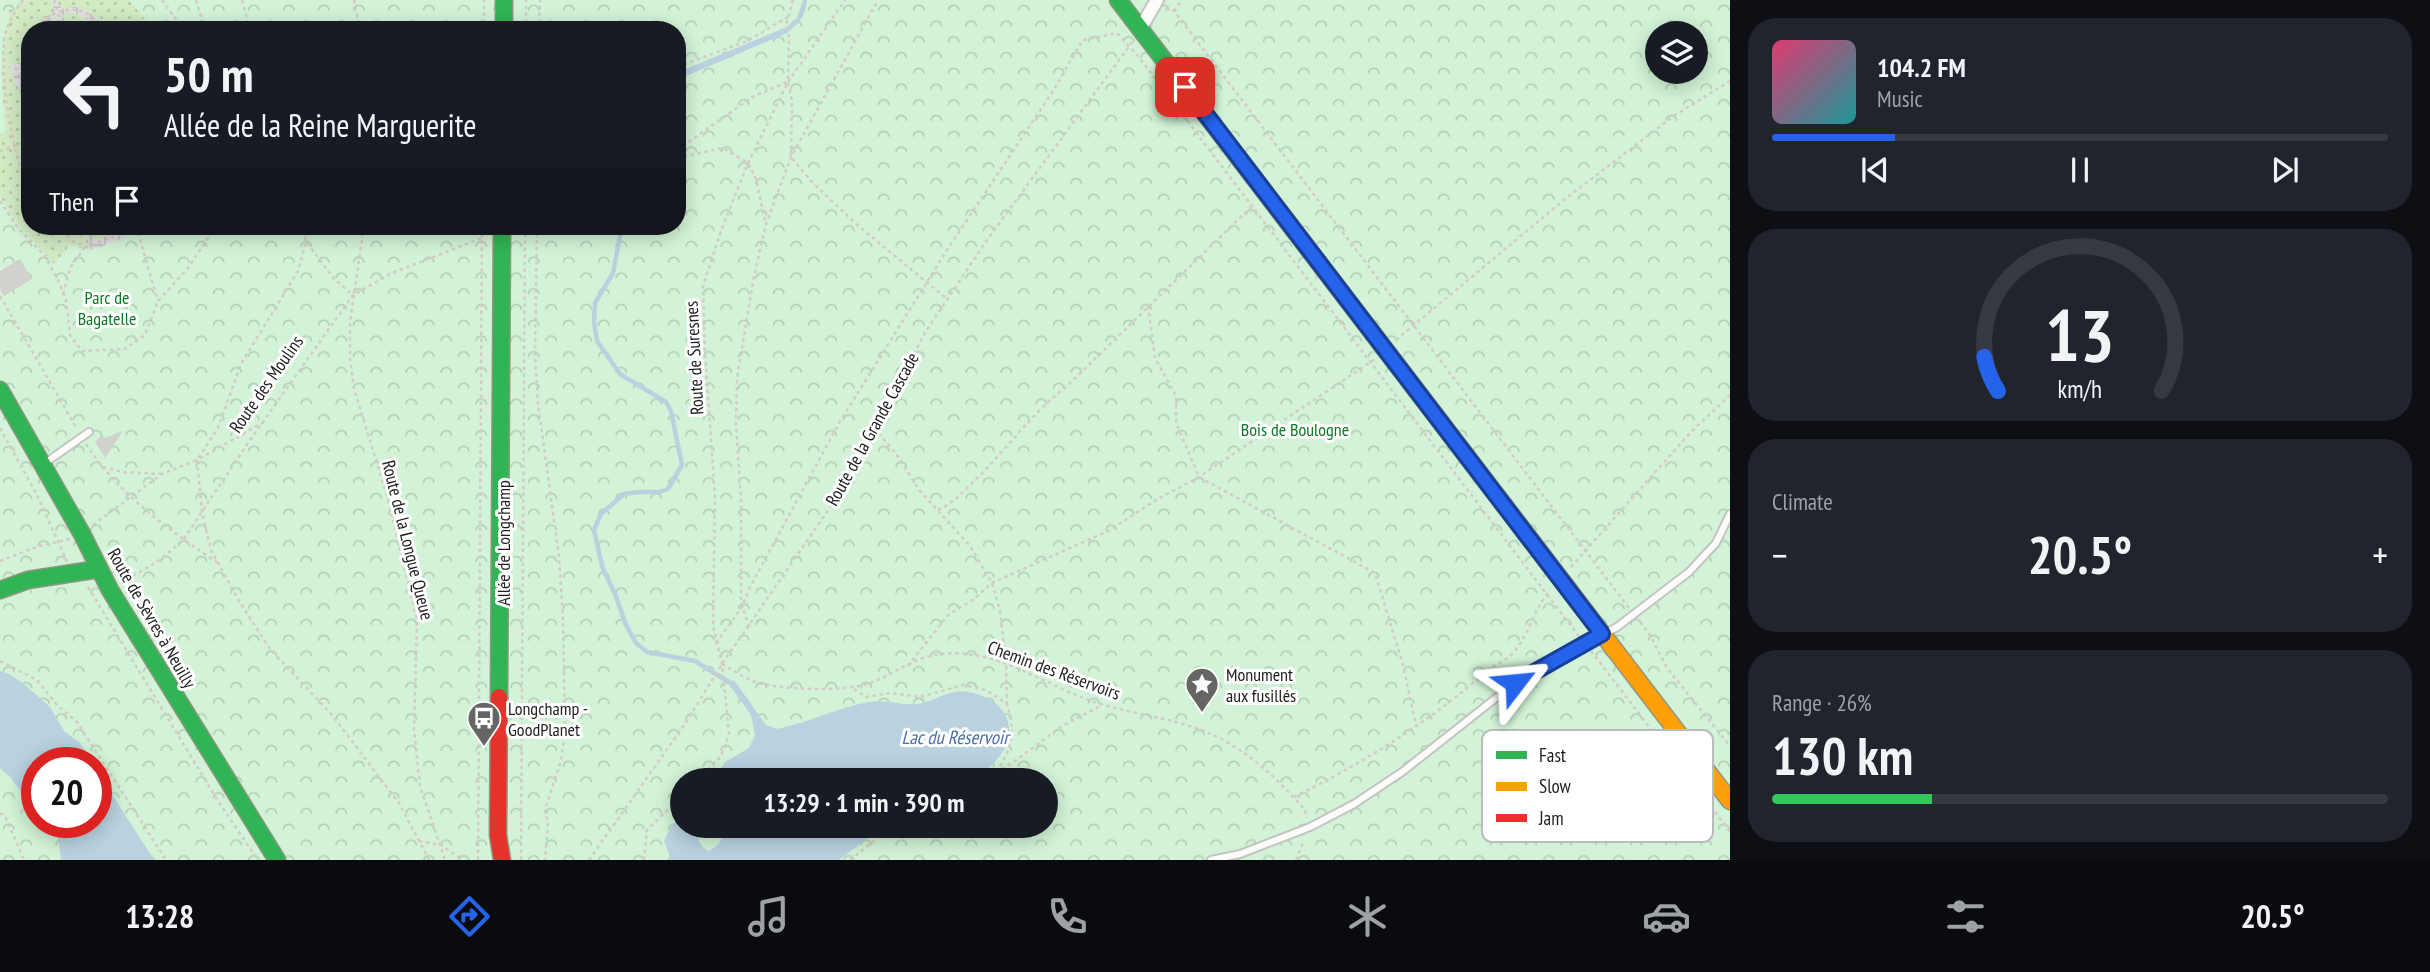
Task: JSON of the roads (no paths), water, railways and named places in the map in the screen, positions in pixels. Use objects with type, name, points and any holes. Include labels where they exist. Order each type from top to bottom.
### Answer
[{"type":"main road","points":[[504,0],[504,21]]},
{"type":"main road","points":[[1118,0],[1675,730]]},
{"type":"main road","name":"Allée de Longchamp","points":[[494,860],[498,835],[502,235]]},
{"type":"main road","name":"Route de Sèvres à Neuilly","points":[[0,390],[82,534],[110,590],[277,860]]},
{"type":"main road","points":[[0,590],[28,580],[99,569]]},
{"type":"main road","points":[[1713,780],[1730,802]]},
{"type":"main road","name":"Allée de Longchamp","points":[[498,835],[502,860]]},
{"type":"street","points":[[1140,29],[1159,4]]},
{"type":"lane","points":[[43,464],[89,432]]},
{"type":"lane","points":[[1211,860],[1240,854],[1310,827],[1354,804],[1515,683],[1617,627],[1689,572],[1716,543],[1730,514]]},
{"type":"water","points":[[803,0],[807,0],[803,15],[787,33],[686,76],[686,69],[787,27],[797,18]]},
{"type":"water","points":[[0,671],[24,684],[50,707],[64,731],[83,747],[21,747],[21,792],[0,768]]},
{"type":"water","name":"Lac du Réservoir","points":[[734,680],[766,725],[777,729],[858,704],[876,701],[918,704],[949,693],[969,692],[985,697],[999,706],[1007,719],[1009,738],[1006,747],[988,768],[721,768],[725,762],[749,748],[755,735],[751,715],[728,683]]},
{"type":"water","points":[[112,794],[154,860],[61,860],[58,838],[112,838]]},
{"type":"water","points":[[670,829],[670,838],[698,838],[702,847],[709,851],[726,838],[868,838],[839,860],[671,860],[664,840]]},
{"type":"waterway","points":[[620,235],[613,273],[595,303],[597,341],[620,374],[666,402],[671,411],[682,465],[668,489],[624,494],[601,514],[594,530],[603,569],[636,643],[647,652],[695,661],[732,684]]},
{"type":"waterway","points":[[720,846],[725,838]]},
{"type":"place","name":"Monument aux fusillés","points":[[1202,714]]},
{"type":"place","name":"Longchamp - GoodPlanet","points":[[484,748]]},
{"type":"park label","name":"Parc de Bagatelle","points":[[107,307]]},
{"type":"park label","name":"Bois de Boulogne","points":[[1295,429]]}]
